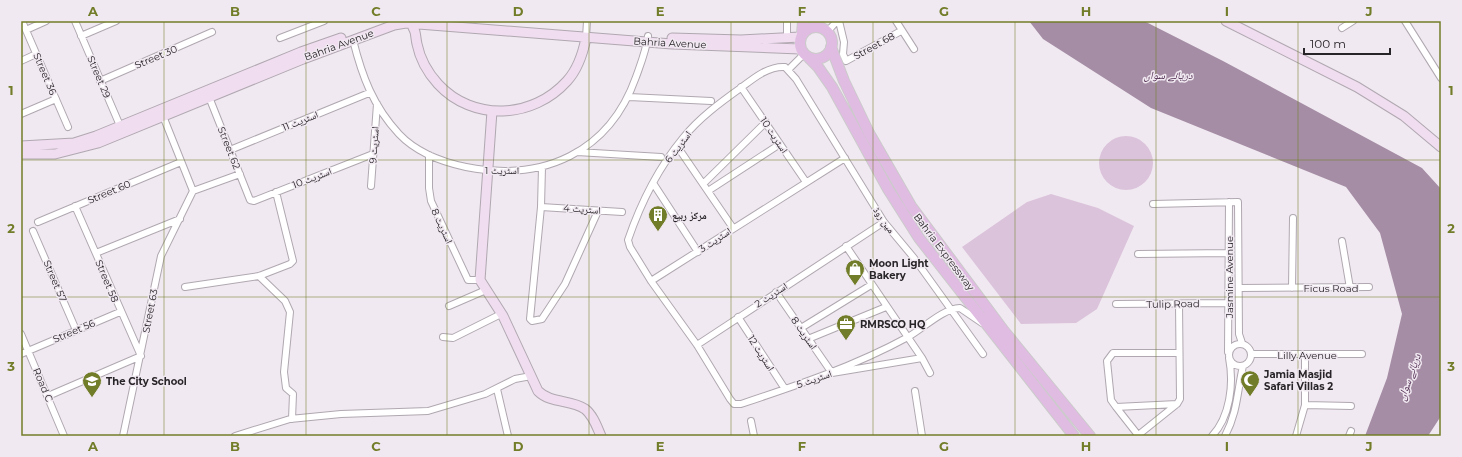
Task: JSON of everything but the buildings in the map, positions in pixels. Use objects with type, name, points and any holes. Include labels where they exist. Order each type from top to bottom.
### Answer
[{"type":"main road","points":[[801,36],[812,27],[824,27],[831,39],[832,47],[825,56],[820,59],[804,54],[801,36],[802,21]]},
{"type":"main road","name":"Bahria Expressway","points":[[832,47],[844,81],[869,133],[910,206],[1004,331],[1090,436]]},
{"type":"main road","name":"Bahria Expressway","points":[[804,54],[823,73],[832,87],[901,212],[919,238],[1074,436]]},
{"type":"street","name":"Street 36","points":[[22,21],[68,127]]},
{"type":"street","points":[[26,30],[46,21]]},
{"type":"street","name":"Street 29","points":[[75,21],[121,129]]},
{"type":"street","points":[[81,36],[116,21]]},
{"type":"street","points":[[280,38],[324,21]]},
{"type":"street","name":"Bahria Avenue","points":[[21,154],[56,154],[76,150],[121,129],[301,52],[387,21]]},
{"type":"street","name":"Bahria Avenue","points":[[451,21],[586,35]]},
{"type":"street","points":[[415,24],[421,58],[437,84],[462,103],[492,111],[509,112],[526,108],[541,102],[568,80],[577,66],[586,35],[587,21]]},
{"type":"street","points":[[787,21],[787,38]]},
{"type":"street","points":[[824,27],[838,21]]},
{"type":"street","name":"Street 68","points":[[838,21],[844,42],[843,54],[846,61],[901,31]]},
{"type":"street","points":[[896,21],[914,50]]},
{"type":"street","points":[[1226,21],[1357,87],[1404,116],[1441,147]]},
{"type":"street","points":[[1342,28],[1353,21]]},
{"type":"street","points":[[1405,21],[1441,78]]},
{"type":"street","name":"Bahria Avenue","points":[[21,146],[74,143],[163,116],[209,96],[394,25],[415,24],[765,47],[789,50],[804,54]]},
{"type":"street","name":"Street 30","points":[[100,81],[212,32]]},
{"type":"street","name":"Bahria Avenue","points":[[647,39],[741,40],[801,36]]},
{"type":"street","name":"اسٹریٹ 1","points":[[353,40],[359,67],[369,93],[400,134],[429,155],[452,164],[488,171],[512,172],[542,167],[577,152],[604,132],[629,97],[646,49],[647,39]]},
{"type":"street","points":[[21,60],[36,54]]},
{"type":"street","points":[[788,70],[804,54]]},
{"type":"street","name":"اسٹریٹ 6","points":[[651,281],[630,247],[628,240],[653,183],[677,146],[706,114],[741,87],[760,74],[777,66],[785,67],[788,70]]},
{"type":"street","name":"مین روڈ","points":[[788,70],[796,80],[884,222],[914,258],[983,354]]},
{"type":"street","name":"اسٹریٹ 10","points":[[741,87],[806,182]]},
{"type":"street","name":"اسٹریٹ 11","points":[[230,150],[369,93]]},
{"type":"street","name":"Street 62","points":[[209,96],[250,200]]},
{"type":"street","points":[[629,97],[711,101]]},
{"type":"street","points":[[21,114],[56,99]]},
{"type":"street","name":"اسٹریٹ 9","points":[[372,186],[377,104]]},
{"type":"street","points":[[492,111],[480,280],[501,314],[538,391],[544,398],[579,406],[586,410],[593,419],[601,436]]},
{"type":"street","points":[[163,116],[193,192],[240,174]]},
{"type":"street","points":[[704,184],[766,122]]},
{"type":"street","points":[[708,191],[780,144]]},
{"type":"street","points":[[677,146],[733,228]]},
{"type":"street","points":[[577,152],[661,157]]},
{"type":"street","name":"اسٹریٹ 10","points":[[250,200],[254,201],[373,154]]},
{"type":"street","name":"اسٹریٹ 8","points":[[429,155],[429,188],[431,201],[468,280],[480,280]]},
{"type":"street","name":"اسٹریٹ 3","points":[[651,281],[845,158]]},
{"type":"street","name":"Street 60","points":[[38,222],[181,162]]},
{"type":"street","points":[[542,167],[541,207],[530,319],[536,322],[542,319],[566,284],[598,211]]},
{"type":"street","points":[[653,183],[698,252]]},
{"type":"street","name":"Street 63","points":[[123,436],[161,256],[193,192]]},
{"type":"street","points":[[185,287],[229,282],[259,276],[286,266],[293,261],[276,192]]},
{"type":"street","points":[[1153,204],[1229,202]]},
{"type":"street","name":"Jasmine Avenue","points":[[1212,436],[1219,429],[1224,419],[1229,401],[1229,202],[1238,202],[1239,334],[1242,344]]},
{"type":"street","name":"Street 58","points":[[75,206],[120,312],[141,356]]},
{"type":"street","name":"اسٹریٹ 4","points":[[541,207],[622,212]]},
{"type":"street","name":"Ficus Road","points":[[1292,288],[1293,218]]},
{"type":"street","points":[[96,253],[180,219]]},
{"type":"street","name":"اسٹریٹ 2","points":[[697,345],[884,222]]},
{"type":"street","name":"Street 57","points":[[33,231],[76,330]]},
{"type":"street","points":[[1342,241],[1350,288]]},
{"type":"street","points":[[846,246],[922,358],[930,373]]},
{"type":"street","points":[[1138,254],[1229,253]]},
{"type":"street","points":[[259,276],[285,301],[290,312],[284,372],[286,388],[293,394],[292,419]]},
{"type":"street","points":[[651,281],[697,345]]},
{"type":"street","points":[[801,328],[872,285]]},
{"type":"street","name":"Ficus Road","points":[[1239,288],[1369,287]]},
{"type":"street","points":[[449,306],[486,290]]},
{"type":"street","name":"اسٹریٹ 8","points":[[776,292],[832,373]]},
{"type":"street","name":"Tulip Road","points":[[1116,304],[1230,303]]},
{"type":"street","points":[[1179,304],[1180,353],[1180,399],[1177,404],[1138,436],[1111,400],[1107,361],[1113,353],[1180,353]]},
{"type":"street","points":[[808,339],[886,307]]},
{"type":"street","points":[[951,310],[960,308],[965,310],[989,329]]},
{"type":"street","name":"اسٹریٹ 5","points":[[697,345],[730,399],[734,404],[741,404],[832,373],[908,337],[951,310]]},
{"type":"street","name":"Street 56","points":[[21,354],[120,312]]},
{"type":"street","points":[[443,337],[453,338],[501,314]]},
{"type":"street","name":"اسٹریٹ 12","points":[[738,317],[785,389]]},
{"type":"street","name":"Road C","points":[[21,334],[64,436]]},
{"type":"street","points":[[1236,344],[1242,344],[1248,346],[1251,354],[1248,363],[1243,366],[1237,366],[1232,363],[1228,355],[1231,347],[1236,344]]},
{"type":"street","name":"Lilly Avenue","points":[[1251,354],[1362,354]]},
{"type":"street","points":[[1296,436],[1305,405],[1305,355]]},
{"type":"street","points":[[48,396],[141,356]]},
{"type":"street","points":[[832,373],[922,358]]},
{"type":"street","points":[[1225,436],[1232,422],[1238,402],[1239,382],[1243,366]]},
{"type":"street","points":[[235,436],[255,434],[292,419],[341,414],[428,411],[471,399],[497,389],[515,379],[531,376]]},
{"type":"street","points":[[497,389],[508,436]]},
{"type":"street","points":[[915,391],[922,436]]},
{"type":"street","points":[[1116,407],[1177,404]]},
{"type":"street","points":[[1305,405],[1351,406]]},
{"type":"street","points":[[751,421],[754,436]]},
{"type":"shaded area","points":[[1126,136],[1136,138],[1145,144],[1151,153],[1153,163],[1151,173],[1145,182],[1136,188],[1126,190],[1116,188],[1107,182],[1101,173],[1099,163],[1101,153],[1107,144],[1116,138]]},
{"type":"shaded area","points":[[1051,194],[1098,208],[1134,226],[1097,309],[1076,323],[1021,324],[962,247],[1027,202]]},
{"type":"water","name":"دریائے سواں","points":[[1029,21],[1144,21],[1223,61],[1422,168],[1441,189],[1441,416],[1428,436],[1365,436],[1387,378],[1402,314],[1380,233],[1346,187],[1151,108],[1043,39]]},
{"type":"place","name":"مرکز ربیع","points":[[658,232]]},
{"type":"place","name":"Moon Light Bakery","points":[[855,286]]},
{"type":"place","name":"RMRSCO HQ","points":[[846,341]]},
{"type":"place","name":"Jamia Masjid Safari Villas 2","points":[[1250,397]]},
{"type":"place","name":"The City School","points":[[92,398]]}]
